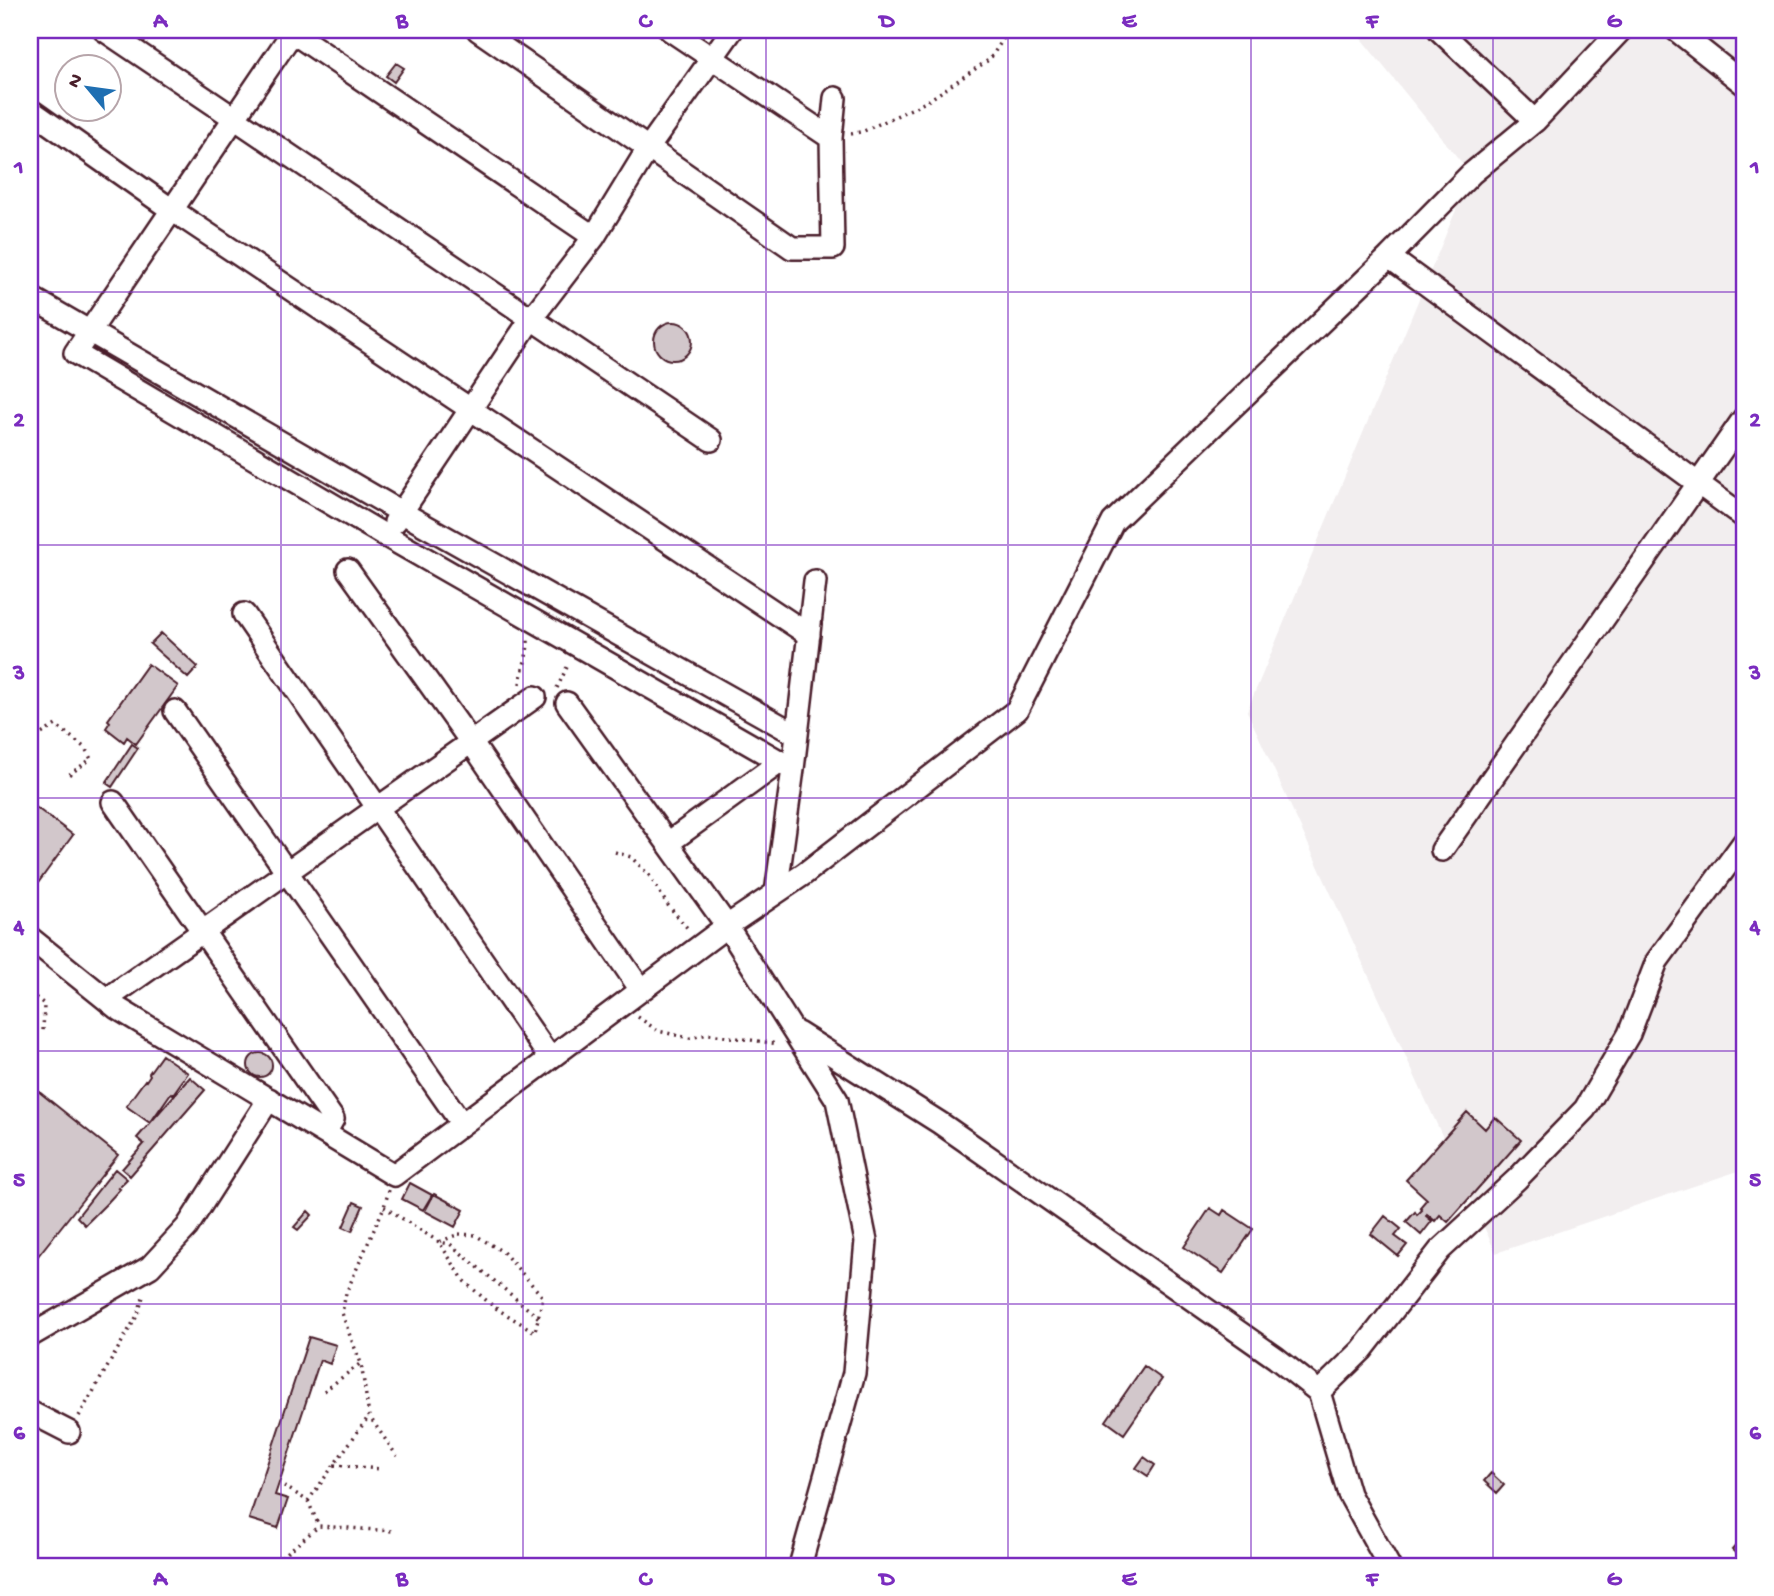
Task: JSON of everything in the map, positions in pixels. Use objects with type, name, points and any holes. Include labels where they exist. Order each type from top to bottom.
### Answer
[{"type":"street","points":[[104,30],[711,440]]},
{"type":"street","points":[[478,30],[792,248],[833,247],[831,138],[835,98]]},
{"type":"street","points":[[670,30],[831,138]]},
{"type":"street","points":[[386,536],[531,319],[594,237],[649,147],[733,30]]},
{"type":"street","points":[[1439,30],[1535,121]]},
{"type":"street","points":[[30,938],[117,1008],[394,1175],[727,926],[804,874],[1017,710],[1113,522],[1390,257],[1472,174],[1535,121],[1621,30]]},
{"type":"street","points":[[1676,30],[1744,83]]},
{"type":"street","points":[[594,237],[292,31],[75,352],[386,536],[787,766]]},
{"type":"street","points":[[30,110],[172,210],[809,635]]},
{"type":"street","points":[[1390,257],[1744,517]]},
{"type":"street","points":[[30,297],[401,512],[797,736]]},
{"type":"street","points":[[1442,850],[1744,418]]},
{"type":"street","points":[[348,570],[471,742],[635,994]]},
{"type":"street","points":[[776,893],[787,766],[797,736],[815,581]]},
{"type":"street","points":[[244,614],[550,1058]]},
{"type":"street","points":[[107,999],[528,702]]},
{"type":"street","points":[[567,703],[727,926],[837,1100],[866,1241],[853,1373],[800,1566]]},
{"type":"street","points":[[175,711],[462,1124]]},
{"type":"street","points":[[668,843],[787,766]]},
{"type":"street","points":[[113,802],[333,1119],[325,1133]]},
{"type":"street","points":[[1319,1392],[1362,1350],[1440,1250],[1517,1179],[1585,1109],[1629,1034],[1657,961],[1744,842]]},
{"type":"street","points":[[798,1039],[940,1123],[1265,1351],[1319,1392],[1349,1494],[1389,1566]]},
{"type":"street","points":[[30,1336],[150,1267],[187,1227],[269,1099]]},
{"type":"street","points":[[30,1412],[69,1432]]},
{"type":"path","points":[[831,138],[864,131],[926,102],[990,59],[1009,30]]},
{"type":"path","points":[[528,617],[528,655],[522,667],[519,697],[528,702],[557,689],[578,646]]},
{"type":"path","points":[[30,741],[56,725],[85,748],[91,759],[67,776]]},
{"type":"path","points":[[615,852],[631,857],[649,876],[700,946]]},
{"type":"path","points":[[30,993],[44,1004],[43,1033]]},
{"type":"path","points":[[635,994],[639,1018],[658,1031],[689,1038],[709,1034],[798,1039]]},
{"type":"path","points":[[397,1456],[369,1416],[361,1363],[342,1313],[346,1293],[384,1208],[439,1242],[450,1244],[539,1318]]},
{"type":"path","points":[[459,1234],[475,1235],[503,1252],[543,1297],[536,1332],[494,1307],[465,1282],[439,1242],[459,1234]]},
{"type":"path","points":[[69,1432],[138,1314],[150,1267]]},
{"type":"path","points":[[324,1391],[361,1363]]},
{"type":"path","points":[[308,1501],[369,1416]]},
{"type":"path","points":[[334,1465],[381,1469]]},
{"type":"path","points":[[284,1486],[308,1501],[319,1526]]},
{"type":"path","points":[[271,1566],[319,1526],[392,1531]]},
{"type":"shaded area","points":[[1354,30],[1744,30],[1744,1169],[1496,1253],[1247,711],[1471,174]]},
{"type":"building","points":[[396,63],[404,68],[394,82],[386,76]]},
{"type":"building","points":[[673,322],[686,328],[692,341],[686,354],[673,360],[660,354],[654,341],[660,328]]},
{"type":"building","points":[[161,633],[198,667],[188,678],[150,644]]},
{"type":"building","points":[[148,664],[178,686],[136,744],[127,737],[124,742],[106,728],[110,722],[108,720]]},
{"type":"building","points":[[132,744],[138,748],[112,787],[106,783]]},
{"type":"building","points":[[37,808],[73,835],[30,894],[30,818]]},
{"type":"building","points":[[260,1053],[269,1056],[272,1065],[269,1074],[260,1077],[251,1074],[248,1065],[251,1056]]},
{"type":"building","points":[[162,1055],[188,1073],[150,1123],[126,1106]]},
{"type":"building","points":[[190,1077],[205,1090],[130,1176],[122,1169],[144,1144],[137,1138]]},
{"type":"building","points":[[33,1087],[118,1155],[30,1266],[30,1092]]},
{"type":"building","points":[[1467,1112],[1485,1129],[1495,1117],[1521,1140],[1448,1222],[1440,1215],[1435,1221],[1427,1214],[1432,1221],[1421,1235],[1406,1222],[1415,1212],[1417,1215],[1422,1210],[1420,1207],[1427,1199],[1406,1180]]},
{"type":"building","points":[[115,1169],[127,1179],[85,1225],[77,1217]]},
{"type":"building","points":[[410,1183],[432,1195],[423,1210],[402,1199]]},
{"type":"building","points":[[434,1194],[464,1210],[455,1227],[425,1211]]},
{"type":"building","points":[[354,1202],[363,1206],[352,1231],[343,1227]]},
{"type":"building","points":[[1210,1208],[1221,1215],[1224,1210],[1253,1229],[1223,1273],[1184,1247]]},
{"type":"building","points":[[308,1211],[312,1215],[298,1230],[294,1227]]},
{"type":"building","points":[[1385,1216],[1401,1229],[1395,1236],[1407,1245],[1398,1256],[1371,1234]]},
{"type":"building","points":[[309,1337],[336,1345],[330,1364],[320,1360],[275,1495],[288,1499],[278,1528],[249,1519]]},
{"type":"building","points":[[1144,1366],[1162,1379],[1124,1434],[1106,1421]]},
{"type":"building","points":[[1144,1457],[1155,1465],[1148,1476],[1136,1468]]},
{"type":"building","points":[[1491,1473],[1504,1485],[1497,1493],[1484,1481]]},
{"type":"building","points":[[1744,1536],[1744,1560],[1732,1550]]}]
